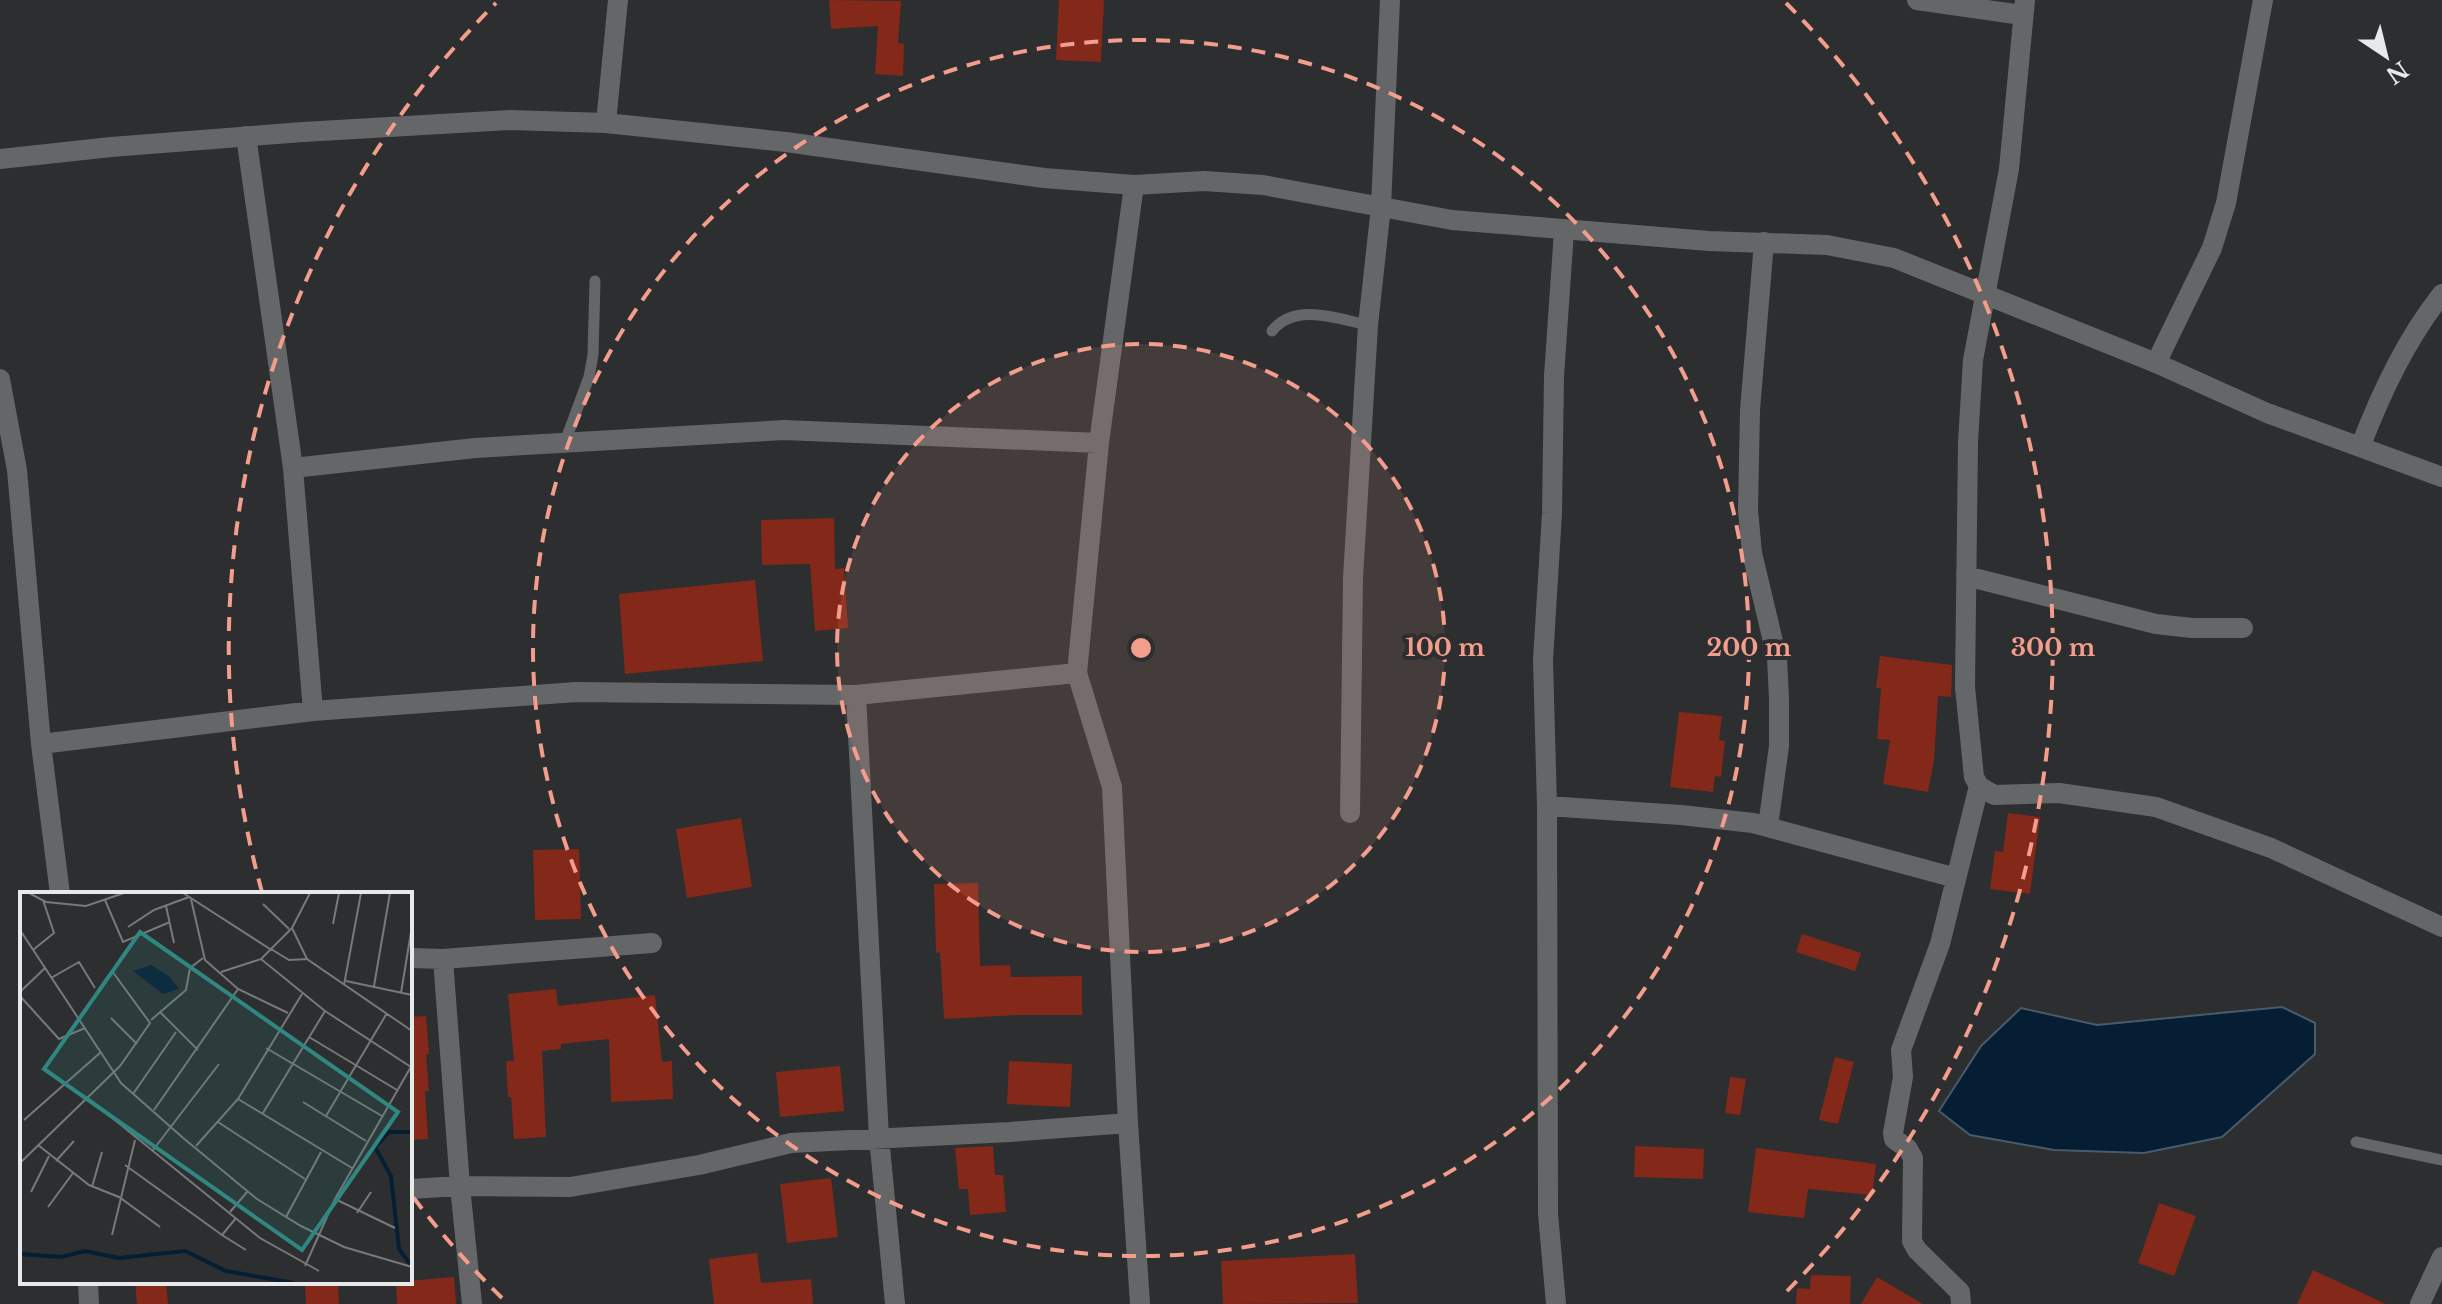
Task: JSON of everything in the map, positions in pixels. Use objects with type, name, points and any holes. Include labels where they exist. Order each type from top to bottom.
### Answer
[{"type":"street","points":[[606,123],[618,0]]},
{"type":"street","points":[[1350,813],[1353,578],[1368,325],[1381,207],[1390,0]]},
{"type":"street","points":[[1917,0],[2023,8],[2009,169],[1973,360],[1968,442],[1965,687],[1971,768],[1979,786],[1994,795],[2070,794],[2156,807],[2271,848],[2442,927]]},
{"type":"street","points":[[2156,363],[2212,248],[2226,203],[2263,0]]},
{"type":"street","points":[[0,159],[246,136],[510,120],[606,123],[786,142],[1044,178],[1134,185],[1204,181],[1263,185],[1452,220],[1564,231],[1827,245],[1894,258],[2156,363],[2267,413],[2442,477]]},
{"type":"street","points":[[246,136],[293,468],[313,711]]},
{"type":"street","points":[[1134,185],[1099,443],[1077,673],[1112,787],[1140,1304]]},
{"type":"street","points":[[1556,1304],[1548,1214],[1547,806],[1543,660],[1552,513],[1554,376],[1564,231]]},
{"type":"street","points":[[1764,242],[1750,410],[1748,510],[1752,553],[1777,658],[1779,746],[1768,826]]},
{"type":"street","points":[[2361,445],[2378,400],[2405,347],[2442,294]]},
{"type":"street","points":[[0,379],[60,892]]},
{"type":"street","points":[[293,468],[475,448],[784,430],[1099,443]]},
{"type":"street","points":[[1966,576],[2156,624],[2243,628]]},
{"type":"street","points":[[41,744],[313,711],[576,692],[856,695],[1077,673]]},
{"type":"street","points":[[856,695],[879,1137],[895,1304]]},
{"type":"street","points":[[1961,1304],[1960,1292],[1917,1250],[1912,1241],[1913,1158],[1908,1149],[1894,1139],[1893,1133],[1903,1077],[1903,1041],[1940,944],[1979,786]]},
{"type":"street","points":[[1547,806],[1681,815],[1768,826],[1956,878]]},
{"type":"street","points":[[412,958],[443,959],[652,943]]},
{"type":"street","points":[[443,959],[472,1304]]},
{"type":"street","points":[[412,1189],[570,1187],[699,1165],[791,1143],[1128,1123]]},
{"type":"street","points":[[2420,1304],[2442,1257]]},
{"type":"street","points":[[88,1284],[89,1304]]},
{"type":"lane","points":[[565,442],[589,377],[593,355],[595,281]]},
{"type":"lane","points":[[1272,331],[1279,322],[1306,314],[1368,325]]},
{"type":"lane","points":[[2356,1142],[2442,1160]]},
{"type":"water","points":[[2282,1007],[2315,1023],[2315,1054],[2222,1137],[2144,1153],[2054,1150],[1970,1135],[1939,1111],[1981,1046],[2021,1008],[2097,1025]]},
{"type":"building","points":[[829,0],[901,1],[898,43],[904,44],[903,76],[875,74],[878,26],[831,29]]},
{"type":"building","points":[[1059,0],[1104,0],[1101,62],[1056,60]]},
{"type":"building","points":[[834,518],[835,569],[844,568],[848,628],[815,631],[810,564],[762,565],[761,520]]},
{"type":"building","points":[[755,580],[763,661],[625,674],[619,594]]},
{"type":"building","points":[[1880,656],[1952,665],[1951,697],[1938,696],[1934,760],[1928,792],[1883,784],[1890,740],[1877,739],[1881,688],[1876,688]]},
{"type":"building","points":[[1679,712],[1722,716],[1719,740],[1725,741],[1721,777],[1715,776],[1713,792],[1670,787]]},
{"type":"building","points":[[2008,813],[2040,817],[2030,894],[1990,889],[1995,851],[2003,852]]},
{"type":"building","points":[[741,818],[752,887],[687,898],[676,829]]},
{"type":"building","points":[[579,849],[581,919],[535,920],[533,850]]},
{"type":"building","points":[[978,883],[980,966],[1010,965],[1011,977],[1082,976],[1082,1015],[944,1019],[940,952],[936,953],[934,884]]},
{"type":"building","points":[[1802,934],[1861,953],[1855,971],[1796,952]]},
{"type":"building","points":[[556,989],[558,1006],[655,995],[662,1062],[672,1061],[673,1099],[611,1102],[609,1039],[561,1044],[561,1049],[542,1051],[546,1137],[514,1139],[506,1061],[514,1061],[508,994]]},
{"type":"building","points":[[426,1016],[428,1139],[412,1140],[412,1017]]},
{"type":"building","points":[[1835,1057],[1854,1062],[1838,1124],[1819,1120]]},
{"type":"building","points":[[1009,1061],[1072,1064],[1070,1107],[1007,1104]]},
{"type":"building","points":[[840,1066],[844,1111],[780,1117],[776,1072]]},
{"type":"building","points":[[1730,1077],[1746,1079],[1740,1115],[1725,1113]]},
{"type":"building","points":[[993,1146],[995,1175],[1003,1175],[1006,1212],[970,1215],[968,1189],[959,1189],[955,1148]]},
{"type":"building","points":[[1635,1146],[1704,1149],[1703,1179],[1634,1177]]},
{"type":"building","points":[[1756,1148],[1876,1164],[1872,1195],[1808,1189],[1804,1218],[1748,1212]]},
{"type":"building","points":[[831,1178],[838,1237],[787,1243],[780,1184]]},
{"type":"building","points":[[2159,1203],[2196,1216],[2174,1276],[2138,1263]]},
{"type":"building","points":[[757,1253],[761,1283],[811,1279],[813,1304],[714,1304],[709,1259]]},
{"type":"building","points":[[1355,1254],[1358,1303],[1223,1304],[1221,1261]]},
{"type":"building","points":[[2313,1270],[2386,1304],[2297,1304]]},
{"type":"building","points":[[1811,1275],[1851,1276],[1850,1304],[1796,1304],[1797,1288],[1810,1289]]},
{"type":"building","points":[[454,1277],[456,1304],[397,1304],[396,1284],[412,1284],[412,1281]]},
{"type":"building","points":[[1877,1277],[1923,1304],[1861,1304]]},
{"type":"building","points":[[135,1284],[166,1284],[168,1304],[137,1304]]},
{"type":"building","points":[[305,1284],[338,1284],[339,1304],[306,1304]]}]
